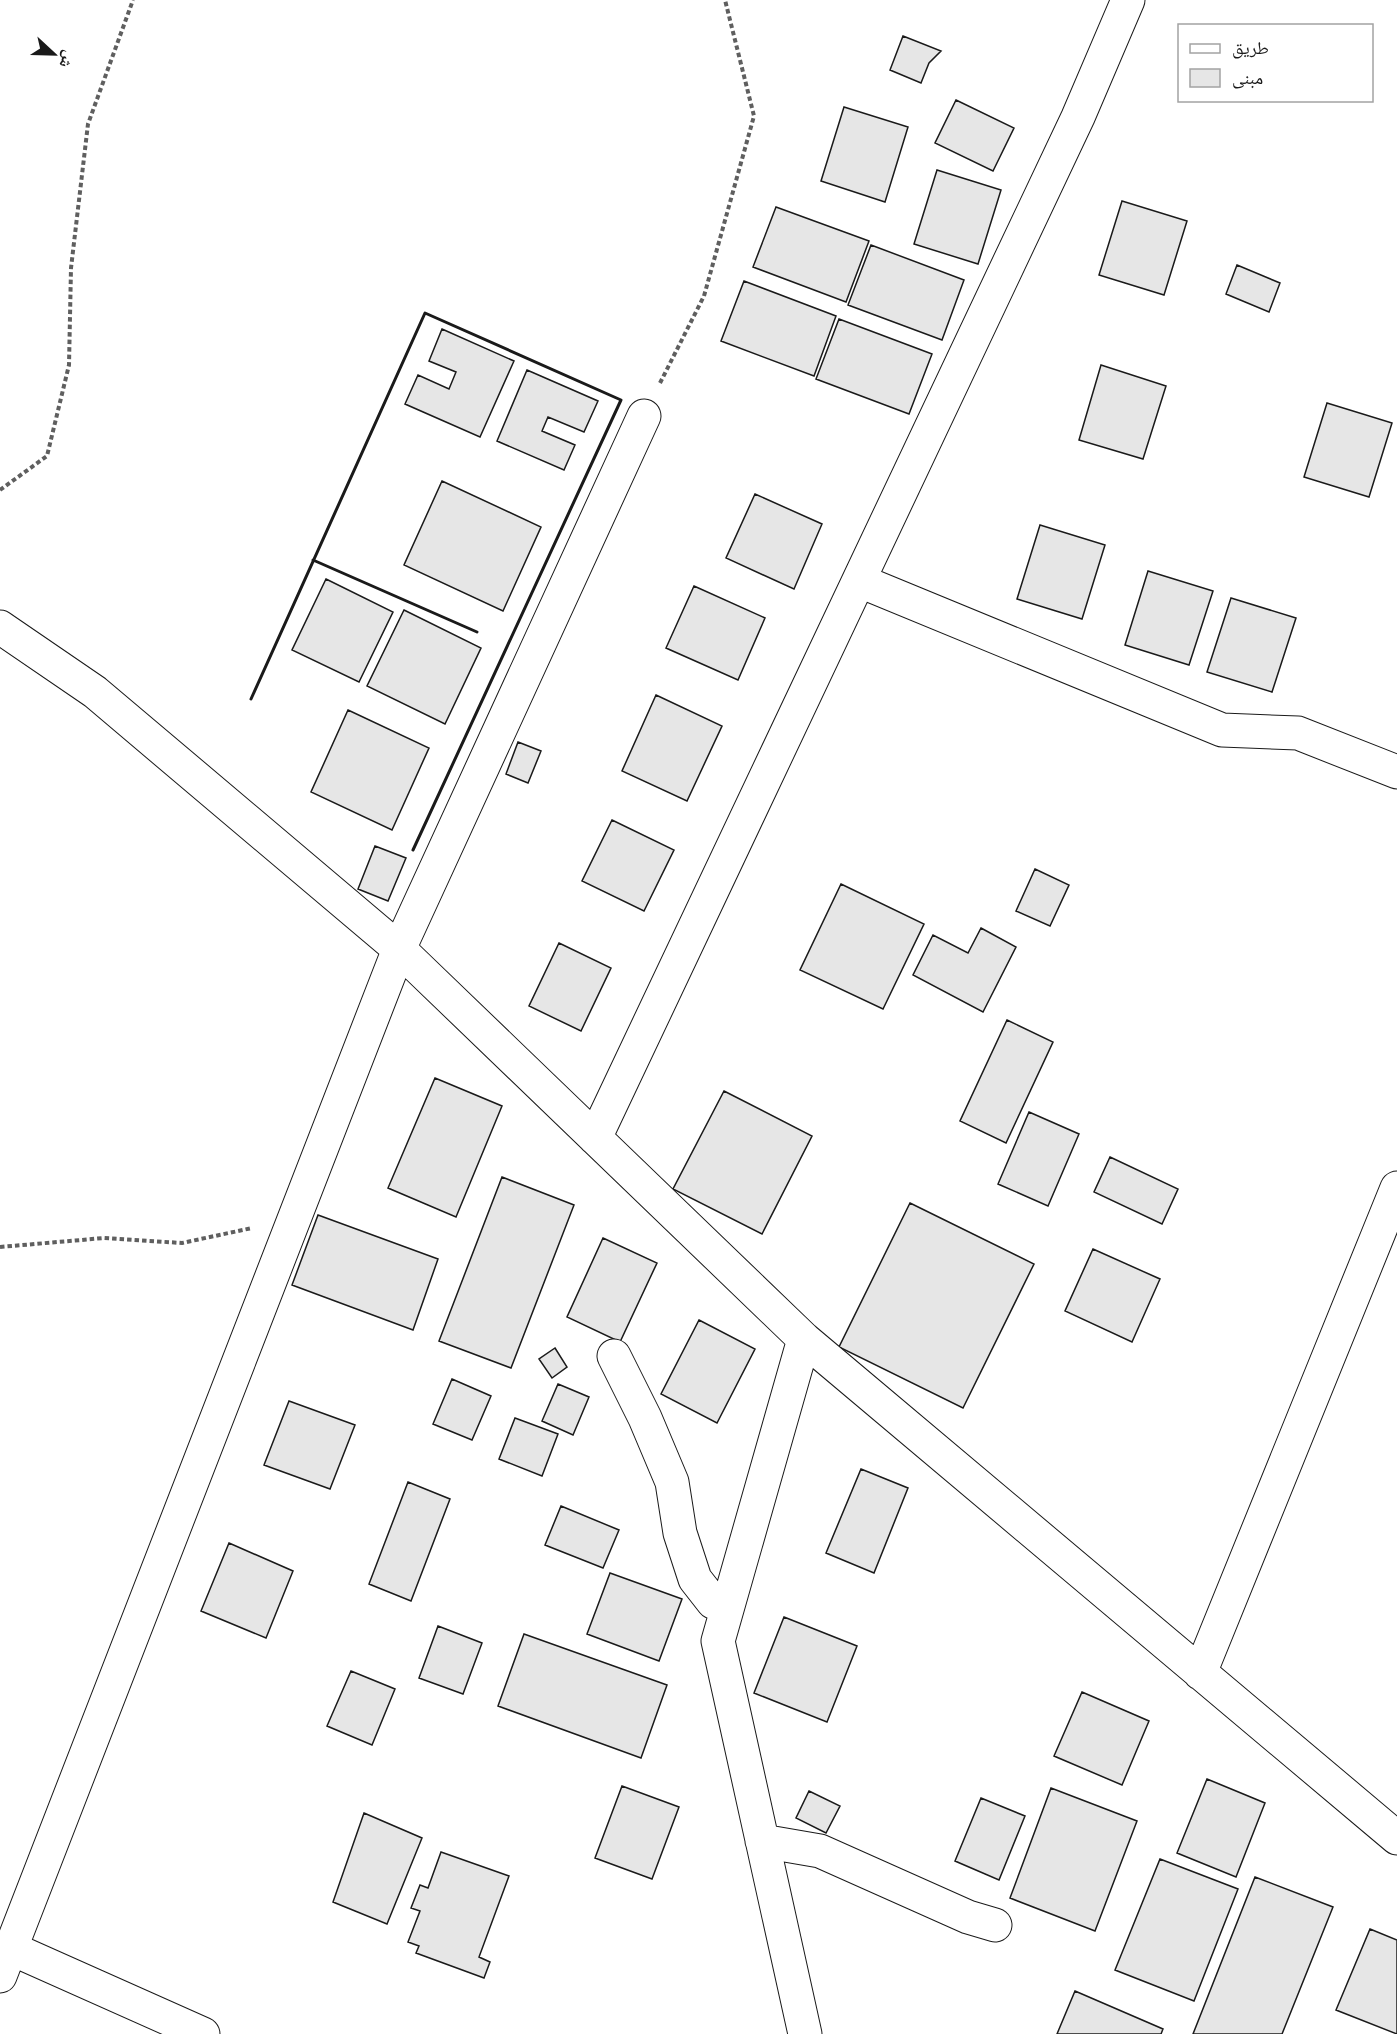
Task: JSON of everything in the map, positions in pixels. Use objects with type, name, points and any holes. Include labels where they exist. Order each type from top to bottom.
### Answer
[{"type":"street","points":[[595,1138],[1078,117],[1128,0]]},
{"type":"street","points":[[203,2034],[5,1962],[399,949],[644,416]]},
{"type":"street","points":[[860,581],[1222,730],[1298,733],[1397,772]]},
{"type":"street","points":[[0,627],[95,692],[399,949],[804,1340],[1397,1838]]},
{"type":"street","points":[[1200,1673],[1397,1188]]},
{"type":"street","points":[[804,1340],[718,1641],[805,2034]]},
{"type":"street","points":[[614,1356],[645,1418],[672,1482],[680,1533],[694,1579],[713,1602],[727,1609]]},
{"type":"street","points":[[762,1841],[820,1851],[968,1917],[995,1924]]},
{"type":"path","points":[[0,490],[47,456],[69,365],[71,268],[88,124],[133,0]]},
{"type":"path","points":[[644,416],[704,296],[754,116],[725,0]]},
{"type":"path","points":[[0,1247],[104,1238],[182,1243],[245,1229],[292,1223]]},
{"type":"building","points":[[903,36],[941,51],[929,63],[921,83],[890,70]]},
{"type":"building","points":[[956,100],[1014,128],[993,171],[935,143]]},
{"type":"building","points":[[844,107],[908,127],[885,202],[821,181]]},
{"type":"building","points":[[937,170],[1001,190],[978,264],[914,244]]},
{"type":"building","points":[[1122,201],[1187,221],[1164,295],[1099,275]]},
{"type":"building","points":[[776,207],[869,241],[846,302],[753,267]]},
{"type":"building","points":[[871,245],[964,280],[942,340],[848,305]]},
{"type":"building","points":[[1237,265],[1280,283],[1269,312],[1226,294]]},
{"type":"building","points":[[744,281],[836,316],[814,376],[721,341]]},
{"type":"building","points":[[839,319],[932,354],[909,414],[816,379]]},
{"type":"building","points":[[442,329],[514,361],[480,437],[405,404],[418,375],[449,389],[456,372],[429,361]]},
{"type":"building","points":[[1101,365],[1166,386],[1143,459],[1079,440]]},
{"type":"building","points":[[527,370],[598,401],[584,432],[548,417],[542,431],[575,445],[564,470],[497,441]]},
{"type":"building","points":[[1327,403],[1392,423],[1369,497],[1304,477]]},
{"type":"building","points":[[442,481],[541,527],[503,611],[404,565]]},
{"type":"building","points":[[755,494],[822,524],[794,589],[726,558]]},
{"type":"building","points":[[1040,525],[1105,545],[1082,619],[1017,599]]},
{"type":"building","points":[[1148,571],[1213,591],[1189,665],[1125,645]]},
{"type":"building","points":[[326,579],[393,612],[359,682],[292,650]]},
{"type":"building","points":[[694,586],[765,618],[738,680],[666,648]]},
{"type":"building","points":[[1231,598],[1296,618],[1272,692],[1207,672]]},
{"type":"building","points":[[404,610],[481,648],[445,724],[367,686]]},
{"type":"building","points":[[656,695],[722,726],[687,801],[622,771]]},
{"type":"building","points":[[348,710],[429,748],[392,830],[311,792]]},
{"type":"building","points":[[518,742],[541,751],[528,783],[506,774]]},
{"type":"building","points":[[612,820],[674,850],[644,911],[582,881]]},
{"type":"building","points":[[375,846],[406,858],[388,901],[358,889]]},
{"type":"building","points":[[1035,869],[1069,885],[1050,926],[1016,911]]},
{"type":"building","points":[[841,884],[924,924],[883,1009],[800,970]]},
{"type":"building","points":[[981,928],[1016,947],[983,1012],[913,975],[933,935],[968,953]]},
{"type":"building","points":[[559,943],[611,968],[581,1031],[529,1006]]},
{"type":"building","points":[[1007,1020],[1053,1042],[1006,1143],[960,1121]]},
{"type":"building","points":[[435,1078],[502,1106],[456,1217],[388,1188]]},
{"type":"building","points":[[724,1091],[812,1136],[762,1234],[673,1189]]},
{"type":"building","points":[[1029,1112],[1079,1134],[1048,1206],[998,1184]]},
{"type":"building","points":[[1110,1157],[1178,1189],[1162,1224],[1094,1192]]},
{"type":"building","points":[[502,1177],[574,1205],[511,1368],[439,1341]]},
{"type":"building","points":[[910,1203],[1034,1264],[963,1408],[839,1347]]},
{"type":"building","points":[[318,1215],[438,1259],[413,1330],[292,1285]]},
{"type":"building","points":[[603,1238],[657,1263],[620,1342],[567,1317]]},
{"type":"building","points":[[1093,1249],[1160,1279],[1132,1342],[1065,1311]]},
{"type":"building","points":[[699,1320],[755,1349],[717,1423],[661,1394]]},
{"type":"building","points":[[555,1348],[567,1367],[552,1378],[539,1359]]},
{"type":"building","points":[[452,1379],[491,1396],[472,1440],[433,1424]]},
{"type":"building","points":[[558,1384],[589,1397],[573,1435],[542,1421]]},
{"type":"building","points":[[289,1401],[355,1425],[330,1489],[264,1465]]},
{"type":"building","points":[[515,1418],[558,1434],[542,1476],[499,1459]]},
{"type":"building","points":[[861,1469],[908,1488],[874,1573],[826,1553]]},
{"type":"building","points":[[408,1482],[450,1499],[411,1601],[369,1584]]},
{"type":"building","points":[[561,1506],[619,1530],[603,1568],[545,1545]]},
{"type":"building","points":[[229,1543],[293,1571],[266,1638],[201,1611]]},
{"type":"building","points":[[610,1573],[682,1599],[659,1661],[587,1634]]},
{"type":"building","points":[[784,1617],[857,1646],[827,1722],[754,1693]]},
{"type":"building","points":[[438,1626],[482,1643],[463,1694],[419,1678]]},
{"type":"building","points":[[524,1634],[667,1685],[641,1758],[498,1706]]},
{"type":"building","points":[[351,1671],[395,1689],[372,1745],[327,1726]]},
{"type":"building","points":[[1082,1692],[1149,1721],[1122,1785],[1054,1756]]},
{"type":"building","points":[[1207,1779],[1265,1803],[1236,1877],[1177,1853]]},
{"type":"building","points":[[622,1786],[679,1807],[652,1879],[595,1858]]},
{"type":"building","points":[[1051,1788],[1137,1821],[1095,1931],[1010,1898]]},
{"type":"building","points":[[809,1791],[840,1806],[826,1833],[796,1818]]},
{"type":"building","points":[[981,1798],[1025,1816],[999,1880],[955,1861]]},
{"type":"building","points":[[364,1813],[422,1838],[387,1924],[333,1902]]},
{"type":"building","points":[[441,1852],[509,1876],[479,1957],[490,1962],[484,1978],[416,1953],[419,1946],[408,1942],[420,1911],[411,1908],[420,1885],[428,1888]]},
{"type":"building","points":[[1160,1859],[1238,1889],[1194,2001],[1115,1970]]},
{"type":"building","points":[[1255,1877],[1333,1907],[1282,2034],[1193,2034]]},
{"type":"building","points":[[1370,1929],[1397,1940],[1397,2034],[1336,2010]]},
{"type":"building","points":[[1075,1991],[1163,2029],[1161,2034],[1057,2034]]},
{"type":"wall","points":[[251,699],[425,313],[621,400],[413,850]]},
{"type":"wall","points":[[313,560],[477,632]]}]
